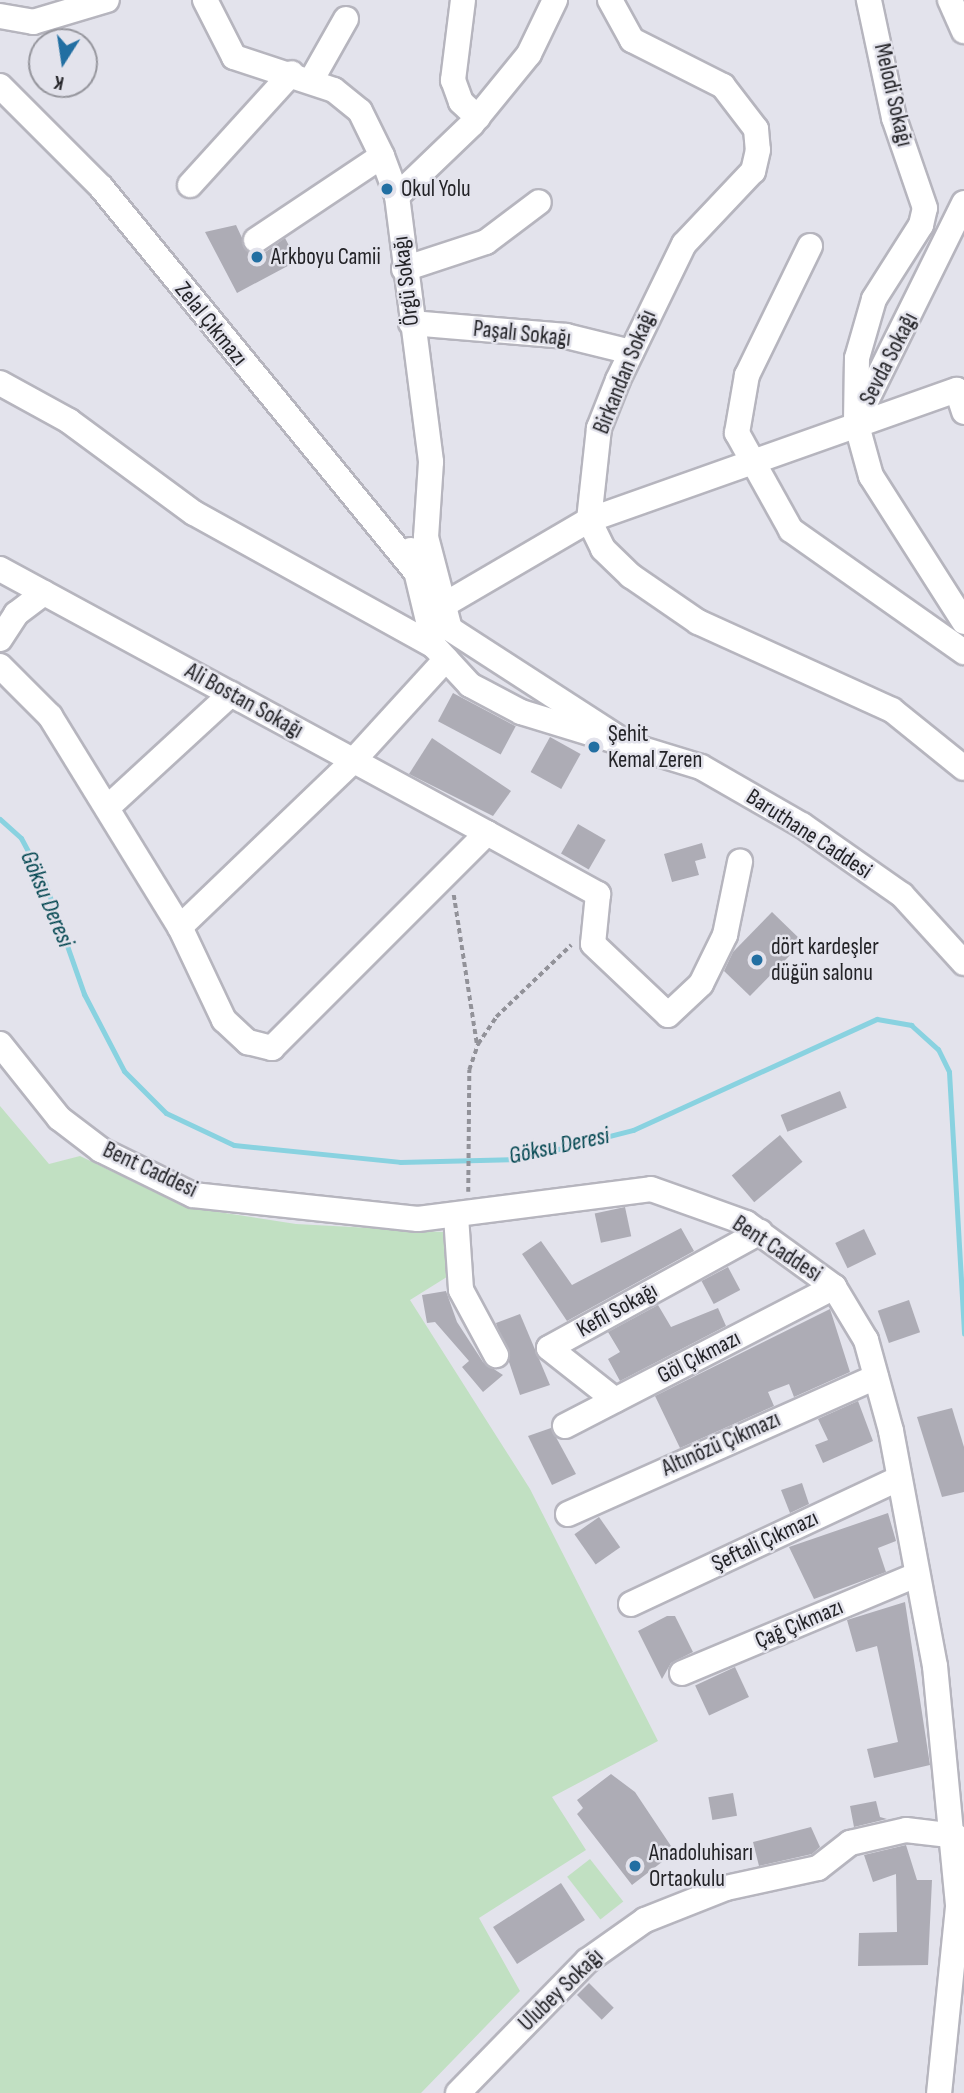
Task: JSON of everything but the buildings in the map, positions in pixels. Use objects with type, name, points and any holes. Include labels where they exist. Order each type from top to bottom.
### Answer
[{"type":"street","points":[[0,16],[33,22],[107,0]]},
{"type":"street","points":[[463,0],[453,80],[461,103],[478,118]]},
{"type":"street","points":[[397,196],[433,169],[478,118],[529,54],[555,0]]},
{"type":"street","name":"Birkandan Sokağı","points":[[589,520],[599,428],[631,352],[684,244],[753,171],[758,150],[756,129],[723,86],[632,40],[610,0]]},
{"type":"street","name":"Melodi Sokağı","points":[[856,422],[857,358],[874,299],[921,225],[925,208],[894,118],[869,0]]},
{"type":"street","points":[[950,0],[964,31]]},
{"type":"street","name":"Örgü Sokağı","points":[[210,3],[234,57],[302,76],[360,111],[382,156],[397,196],[421,410]]},
{"type":"street","points":[[190,185],[302,76],[346,19]]},
{"type":"street","name":"Zelal Çıkmazı","points":[[0,86],[101,187],[414,570]]},
{"type":"street","points":[[256,240],[382,156]]},
{"type":"street","points":[[404,269],[486,242],[539,202]]},
{"type":"street","name":"Sevda Sokaḡı","points":[[964,203],[856,422],[871,476],[964,622]]},
{"type":"street","points":[[810,246],[740,396],[737,433],[749,463],[791,530],[964,652]]},
{"type":"street","name":"Paşalı Sokağı","points":[[411,323],[566,336],[631,352]]},
{"type":"street","points":[[0,383],[69,421],[194,513],[440,652]]},
{"type":"street","points":[[442,606],[589,520],[856,422],[957,390],[964,412]]},
{"type":"street","points":[[421,410],[410,542],[414,570],[440,652]]},
{"type":"street","points":[[421,410],[431,461],[426,537],[450,629],[473,647],[629,745]]},
{"type":"street","points":[[589,520],[603,549],[631,576],[698,622],[892,710],[964,768]]},
{"type":"street","name":"Ali Bostan Sokağı","points":[[0,569],[598,894],[593,944],[668,1015],[701,984],[725,935],[740,862]]},
{"type":"street","points":[[0,639],[16,614],[44,593]]},
{"type":"street","points":[[180,927],[208,893],[354,761],[440,652]]},
{"type":"street","name":"Baruthane Caddesi","points":[[440,652],[470,685],[521,712],[701,767],[802,825],[902,895],[964,963]]},
{"type":"street","points":[[0,666],[50,716],[180,927],[224,1020],[248,1042],[272,1048],[452,872],[487,833]]},
{"type":"street","points":[[108,807],[231,694]]},
{"type":"street","name":"Bent Caddesi","points":[[0,1044],[59,1118],[101,1150],[193,1195],[418,1219],[462,1216],[651,1189],[760,1232],[834,1287],[866,1340],[876,1377],[935,1666],[956,1836],[958,1907],[939,2093]]},
{"type":"street","points":[[462,1216],[461,1290],[496,1355]]},
{"type":"street","name":"Kefil Sokağı","points":[[615,1400],[549,1348],[760,1232]]},
{"type":"street","name":"Göl Çıkmazı","points":[[565,1426],[834,1287]]},
{"type":"street","name":"Altınözü Çıkmazı","points":[[568,1514],[876,1377]]},
{"type":"street","name":"Şeftali Çıkmazı","points":[[631,1604],[898,1479]]},
{"type":"street","name":"Çağ Çıkmazı","points":[[682,1673],[916,1575]]},
{"type":"street","name":"Ulubey Sokağı","points":[[458,2093],[587,1961],[645,1920],[726,1888],[818,1868],[850,1843],[906,1830],[956,1836]]},
{"type":"path","points":[[452,872],[478,1044]]},
{"type":"path","points":[[462,1216],[469,1070],[478,1044],[496,1017],[573,942]]},
{"type":"green space","points":[[0,1106],[49,1164],[80,1156],[186,1207],[296,1224],[444,1232],[450,1275],[410,1300],[530,1489],[658,1741],[552,1797],[586,1850],[479,1918],[520,1991],[421,2093],[0,2093]]},
{"type":"green space","points":[[590,1859],[623,1902],[600,1919],[567,1877]]},
{"type":"waterway","name":"Göksu Deresi","points":[[0,819],[21,838],[45,883],[84,994],[124,1071],[166,1113],[234,1145],[400,1162],[519,1159],[633,1130],[877,1019],[911,1025],[938,1049],[949,1072],[964,1334]]},
{"type":"place","name":"Okul Yolu","points":[[387,189]]},
{"type":"place","name":"Arkboyu Camii","points":[[257,257]]},
{"type":"place","name":"Şehit Kemal Zeren","points":[[594,747]]},
{"type":"place","name":"dört kardeşler düğün salonu","points":[[757,960]]},
{"type":"place","name":"Anadoluhisarı Ortaokulu","points":[[635,1866]]}]
